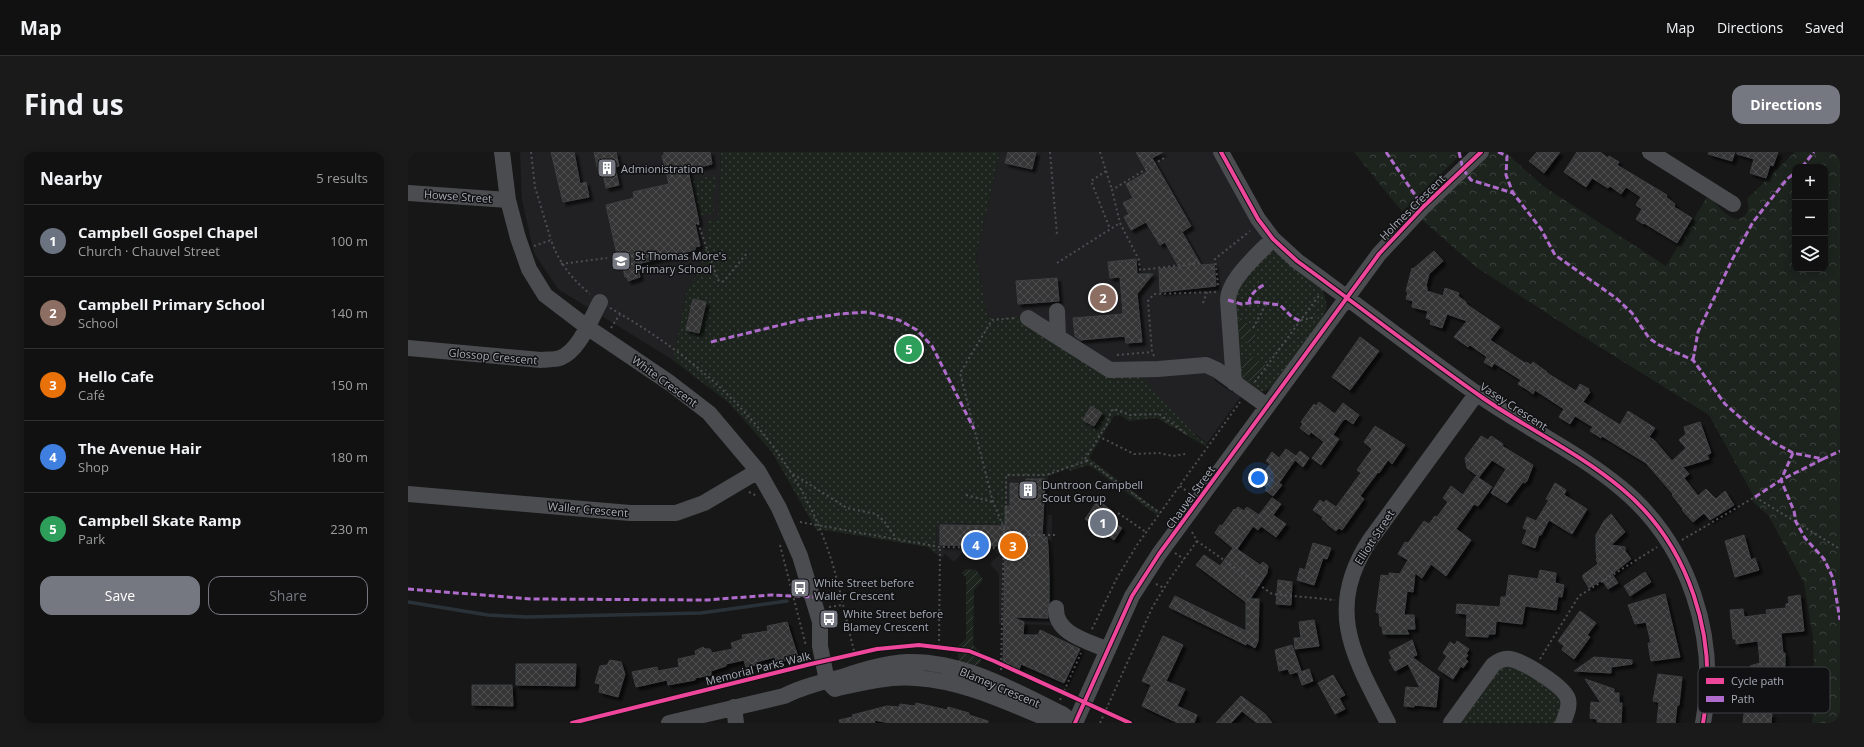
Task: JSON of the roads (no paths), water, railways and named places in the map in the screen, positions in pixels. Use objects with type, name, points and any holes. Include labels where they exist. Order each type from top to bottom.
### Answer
[{"type":"street","name":"White Crescent","points":[[502,152],[508,200],[518,238],[529,270],[545,295],[587,327],[670,383],[709,413],[758,471],[785,520],[810,583],[821,627],[827,640],[832,660],[833,682]]},
{"type":"street","name":"Vasey Crescent","points":[[1220,152],[1258,219],[1273,239],[1296,261],[1477,393],[1585,462],[1617,485],[1647,515],[1693,594],[1704,632],[1706,667]]},
{"type":"street","name":"Holmes Crescent","points":[[1347,298],[1379,254],[1395,235],[1481,152]]},
{"type":"street","points":[[1650,152],[1733,204]]},
{"type":"street","name":"Howse Street","points":[[408,193],[508,200]]},
{"type":"street","points":[[1240,393],[1228,300],[1223,291],[1234,282],[1273,239]]},
{"type":"street","name":"Chauvel Street","points":[[1074,723],[1141,580],[1347,298]]},
{"type":"street","name":"Glossop Crescent","points":[[408,348],[541,360],[560,358],[574,348],[600,302]]},
{"type":"street","points":[[1057,311],[1058,337]]},
{"type":"street","points":[[1028,318],[1113,371],[1206,365],[1214,368],[1240,393],[1267,406]]},
{"type":"street","name":"Elliott Street","points":[[1388,723],[1352,649],[1347,627],[1347,602],[1352,574],[1365,548],[1477,393]]},
{"type":"street","name":"Waller Crescent","points":[[408,494],[630,513],[676,513],[704,504],[758,471]]},
{"type":"street","points":[[1056,608],[1057,618],[1062,627],[1070,633],[1108,650]]},
{"type":"street","name":"White Crescent","points":[[821,627],[820,646],[833,682]]},
{"type":"street","points":[[1451,723],[1489,669],[1497,661],[1505,659],[1514,660],[1533,670],[1557,685],[1566,694],[1568,705],[1563,723]]},
{"type":"street","name":"Blamey Crescent","points":[[669,723],[784,696],[796,690],[904,670],[926,663],[952,667],[978,676],[1008,696]]},
{"type":"street","points":[[952,667],[963,686],[978,676]]},
{"type":"street","name":"Blamey Crescent","points":[[904,670],[933,680],[1008,696],[1058,717],[1065,715],[1074,723]]},
{"type":"street","points":[[734,707],[736,723]]},
{"type":"street","name":"Vasey Crescent","points":[[1703,723],[1704,713]]},
{"type":"waterway","points":[[408,602],[488,615],[526,617],[701,613],[787,601]]},
{"type":"place","name":"Admionistration","points":[[607,168]]},
{"type":"place","name":"St Thomas More's Primary School","points":[[621,261]]},
{"type":"place","name":"Campbell Primary School","points":[[1103,298]]},
{"type":"place","name":"Campbell Skate Ramp","points":[[909,349]]},
{"type":"place","name":"Duntroon Campbell Scout Group","points":[[1028,490]]},
{"type":"place","name":"Campbell Gospel Chapel","points":[[1103,523]]},
{"type":"place","name":"The Avenue Hair","points":[[976,545]]},
{"type":"place","name":"Hello Cafe","points":[[1013,546]]},
{"type":"place","name":"White Street before Waller Crescent","points":[[800,588]]},
{"type":"place","name":"White Street before Blamey Crescent","points":[[829,619]]}]
